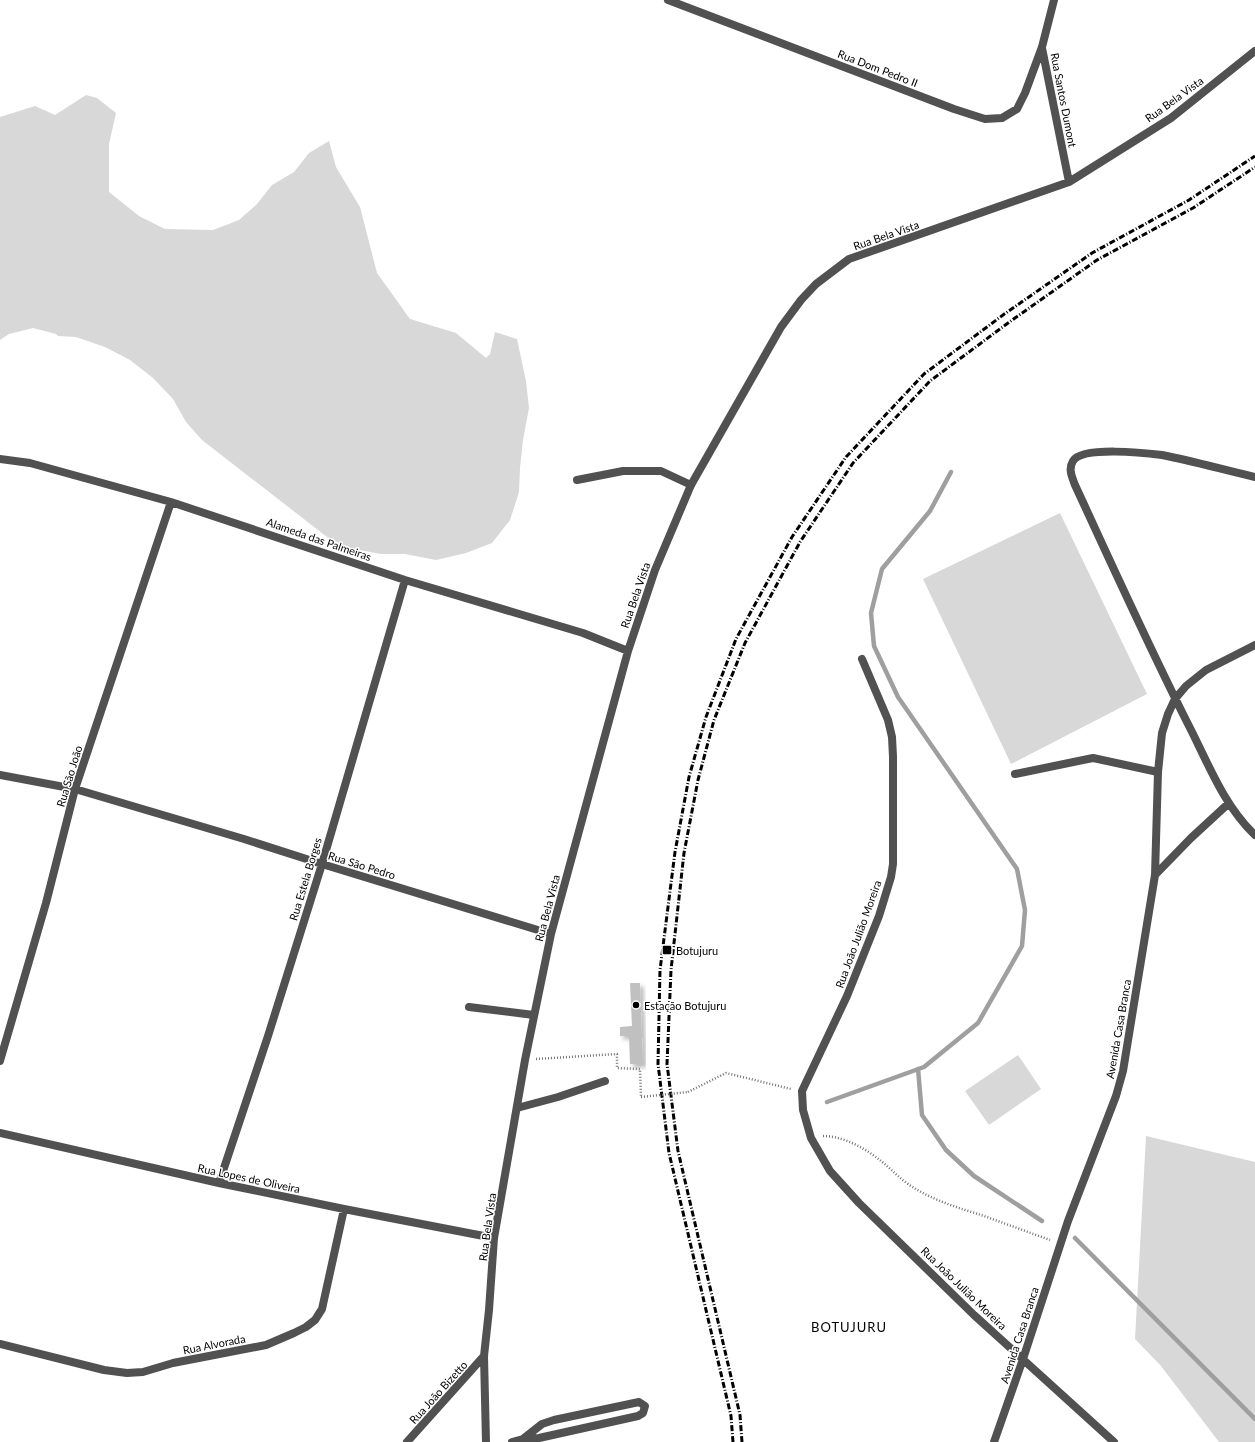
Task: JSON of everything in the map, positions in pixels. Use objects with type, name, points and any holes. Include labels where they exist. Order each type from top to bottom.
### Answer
[{"type":"street","name":"Rua Dom Pedro II","points":[[668,0],[954,109],[985,119],[1002,118],[1017,109],[1025,93],[1042,47]]},
{"type":"street","name":"Rua Santos Dumont","points":[[1054,0],[1042,47],[1069,182]]},
{"type":"street","name":"Rua Bela Vista","points":[[486,1442],[484,1356],[494,1238],[534,1015],[551,934],[628,651],[655,570],[691,485],[781,327],[801,300],[816,284],[849,259],[1069,182],[1171,118],[1255,51]]},
{"type":"street","points":[[1255,477],[1139,452],[1097,452],[1081,455],[1073,461],[1070,470],[1074,485],[1175,699],[1229,803],[1255,835]]},
{"type":"street","name":"Alameda das Palmeiras","points":[[0,459],[30,463],[172,502],[405,580],[583,633],[628,651]]},
{"type":"street","points":[[577,480],[623,471],[661,471],[691,485]]},
{"type":"street","name":"Rua São João","points":[[0,1061],[46,903],[75,789],[172,502]]},
{"type":"street","name":"Rua Estela Borges","points":[[219,1183],[268,1036],[322,864],[405,580]]},
{"type":"street","name":"Avenida Casa Branca","points":[[994,1442],[1061,1244],[1116,1096],[1123,1071],[1155,875],[1158,772],[1162,733],[1168,714],[1175,699],[1186,686],[1206,670],[1255,645]]},
{"type":"street","name":"Rua João Julião Moreira","points":[[862,659],[888,720],[892,737],[893,864],[891,877],[879,916],[847,996],[802,1091],[803,1110],[810,1138],[830,1171],[859,1202],[974,1315],[1114,1442]]},
{"type":"street","points":[[1015,774],[1093,758],[1158,772]]},
{"type":"street","name":"Rua São Pedro","points":[[0,775],[75,789],[244,839],[551,934]]},
{"type":"street","points":[[1155,875],[1191,838],[1229,803]]},
{"type":"street","points":[[469,1007],[534,1015]]},
{"type":"street","points":[[517,1108],[605,1081]]},
{"type":"street","name":"Rua Lopes de Oliveira","points":[[0,1133],[219,1183],[494,1238]]},
{"type":"street","name":"Rua Alvorada","points":[[0,1344],[104,1370],[127,1374],[143,1372],[173,1363],[266,1345],[306,1326],[315,1320],[322,1309],[344,1209]]},
{"type":"street","name":"Rua João Bizetto","points":[[407,1442],[484,1356]]},
{"type":"street","points":[[512,1442],[523,1439],[539,1438],[638,1416],[643,1413],[645,1406],[639,1402],[554,1420],[542,1424],[523,1439]]},
{"type":"path","points":[[526,1060],[617,1054],[617,1068],[640,1068],[641,1097],[688,1092],[726,1073],[802,1091]]},
{"type":"path","points":[[810,1138],[824,1136],[835,1137],[849,1142],[880,1160],[908,1184],[923,1193],[958,1208],[1061,1244]]},
{"type":"shaded area","points":[[86,95],[97,98],[116,113],[109,144],[109,192],[139,216],[165,229],[213,230],[239,220],[257,204],[272,185],[294,172],[309,153],[329,141],[336,167],[360,207],[377,273],[410,319],[456,333],[486,358],[490,354],[495,332],[517,339],[526,381],[529,408],[523,440],[519,492],[510,520],[492,543],[466,553],[436,560],[405,554],[381,554],[349,548],[327,537],[202,440],[186,422],[173,399],[153,378],[130,360],[105,347],[76,337],[58,336],[56,334],[33,328],[9,334],[0,340],[0,117],[35,106],[55,115]]},
{"type":"shaded area","points":[[1060,513],[1147,694],[1011,764],[923,579]]},
{"type":"shaded area","points":[[1018,1055],[1041,1089],[989,1125],[965,1091]]},
{"type":"shaded area","points":[[1146,1136],[1255,1162],[1255,1442],[1219,1442],[1161,1366],[1135,1339]]},
{"type":"building","name":"Estação Botujuru","points":[[630,983],[640,983],[643,1064],[630,1064],[629,1036],[620,1036],[620,1027],[632,1026]]},
{"type":"waterway","points":[[827,1102],[924,1067],[978,1023],[1022,946],[1025,910],[1017,869],[898,697],[874,646],[871,613],[882,569],[930,511],[951,472]]},
{"type":"waterway","points":[[918,1069],[922,1115],[946,1150],[974,1176],[1042,1221]]},
{"type":"waterway","points":[[1075,1238],[1255,1419]]},
{"type":"railway","points":[[733,1442],[731,1416],[669,1153],[658,1064],[660,970],[675,852],[689,777],[706,717],[736,639],[792,537],[846,457],[924,374],[1003,315],[1092,253],[1189,200],[1255,156]]},
{"type":"railway","points":[[742,1442],[740,1415],[678,1151],[667,1064],[671,970],[684,853],[698,780],[714,720],[745,643],[800,542],[853,463],[930,381],[1008,323],[1097,260],[1193,208],[1255,167]]},
{"type":"place","name":"Botujuru","points":[[667,950]]},
{"type":"place","name":"Estação Botujuru","points":[[636,1005]]},
{"type":"district","name":"BOTUJURU","points":[[849,1327]]}]
